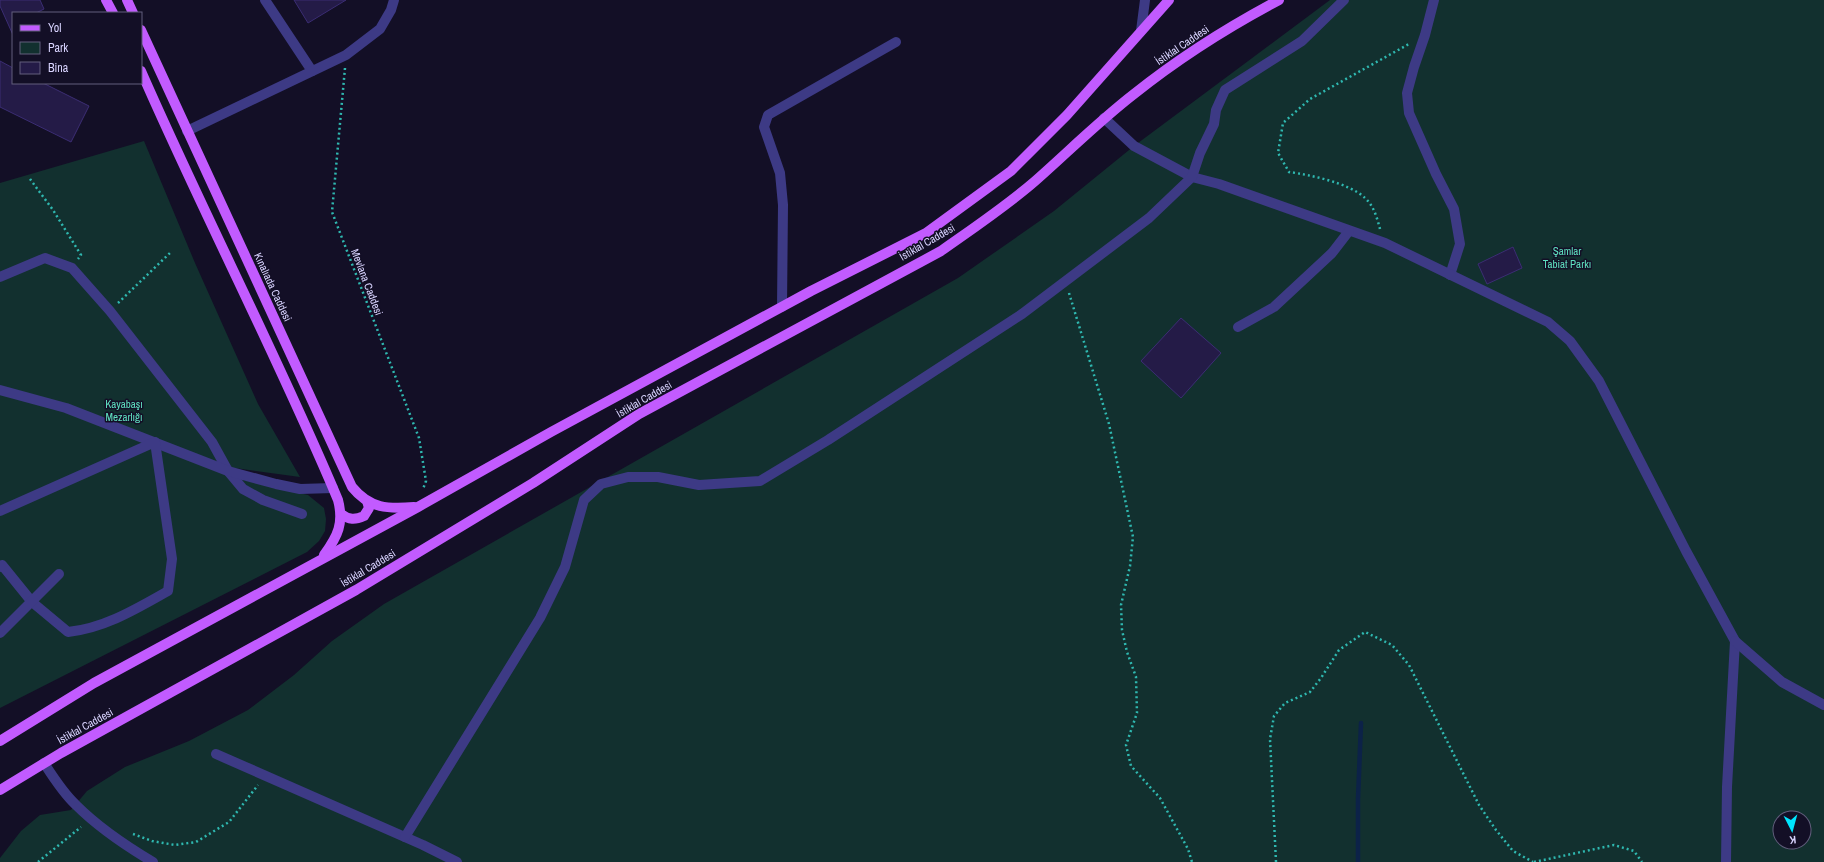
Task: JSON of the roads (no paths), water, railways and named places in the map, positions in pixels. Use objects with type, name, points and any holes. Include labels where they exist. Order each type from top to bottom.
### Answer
[{"type":"main road","points":[[106,0],[112,12]]},
{"type":"main road","points":[[127,0],[133,12]]},
{"type":"main road","name":"İstiklal Caddesi","points":[[0,741],[94,683],[418,507],[551,432],[782,307],[926,233],[1011,171],[1067,115],[1169,0]]},
{"type":"main road","name":"İstiklal Caddesi","points":[[0,790],[44,763],[356,590],[533,483],[639,414],[941,251],[1033,183],[1104,118],[1134,93],[1214,37],[1274,1]]},
{"type":"main road","name":"Kınalıada Caddesi","points":[[142,32],[352,487],[359,496],[367,501],[389,508],[418,507]]},
{"type":"main road","points":[[142,73],[184,168],[294,400],[333,488],[342,514],[339,529],[332,543],[320,559]]},
{"type":"main road","points":[[342,514],[347,518],[352,519],[364,516],[368,512],[369,508],[367,501]]},
{"type":"street","points":[[265,0],[312,71]]},
{"type":"street","points":[[188,131],[346,55],[380,29],[391,10],[394,0]]},
{"type":"street","points":[[1141,31],[1145,0]]},
{"type":"street","points":[[405,837],[540,618],[565,567],[584,500],[601,484],[628,477],[658,477],[699,486],[760,481],[828,440],[1016,318],[1149,218],[1192,177],[1200,152],[1214,124],[1216,110],[1224,90],[1302,41],[1344,0]]},
{"type":"street","points":[[1434,0],[1407,93],[1409,113],[1436,174],[1454,209],[1460,244],[1450,275]]},
{"type":"street","points":[[782,307],[783,205],[780,173],[764,127],[768,114],[896,42]]},
{"type":"street","points":[[1104,118],[1134,146],[1192,177],[1219,184],[1384,243],[1548,322],[1570,341],[1599,381],[1735,641],[1782,682],[1824,705]]},
{"type":"street","points":[[1238,327],[1274,307],[1332,253],[1349,231]]},
{"type":"street","points":[[0,277],[45,258],[72,268],[110,311],[212,442],[228,471],[243,489],[263,500],[302,514]]},
{"type":"street","points":[[0,390],[66,408],[228,471],[300,489],[333,488]]},
{"type":"street","points":[[0,511],[155,442]]},
{"type":"street","points":[[0,567],[2,565],[32,602],[68,632],[81,630],[120,618],[168,591],[172,559],[155,442]]},
{"type":"street","points":[[0,633],[59,574]]},
{"type":"street","points":[[1726,862],[1735,641]]},
{"type":"street","points":[[216,754],[405,837],[457,862]]},
{"type":"street","points":[[44,763],[56,782],[75,805],[133,850],[153,862]]},
{"type":"waterway","points":[[1358,862],[1358,799],[1361,723]]},
{"type":"park label","name":"Şamlar Tabiat Parkı","points":[[1567,257]]},
{"type":"park label","name":"Kayabaşı Mezarlığı","points":[[124,410]]}]
